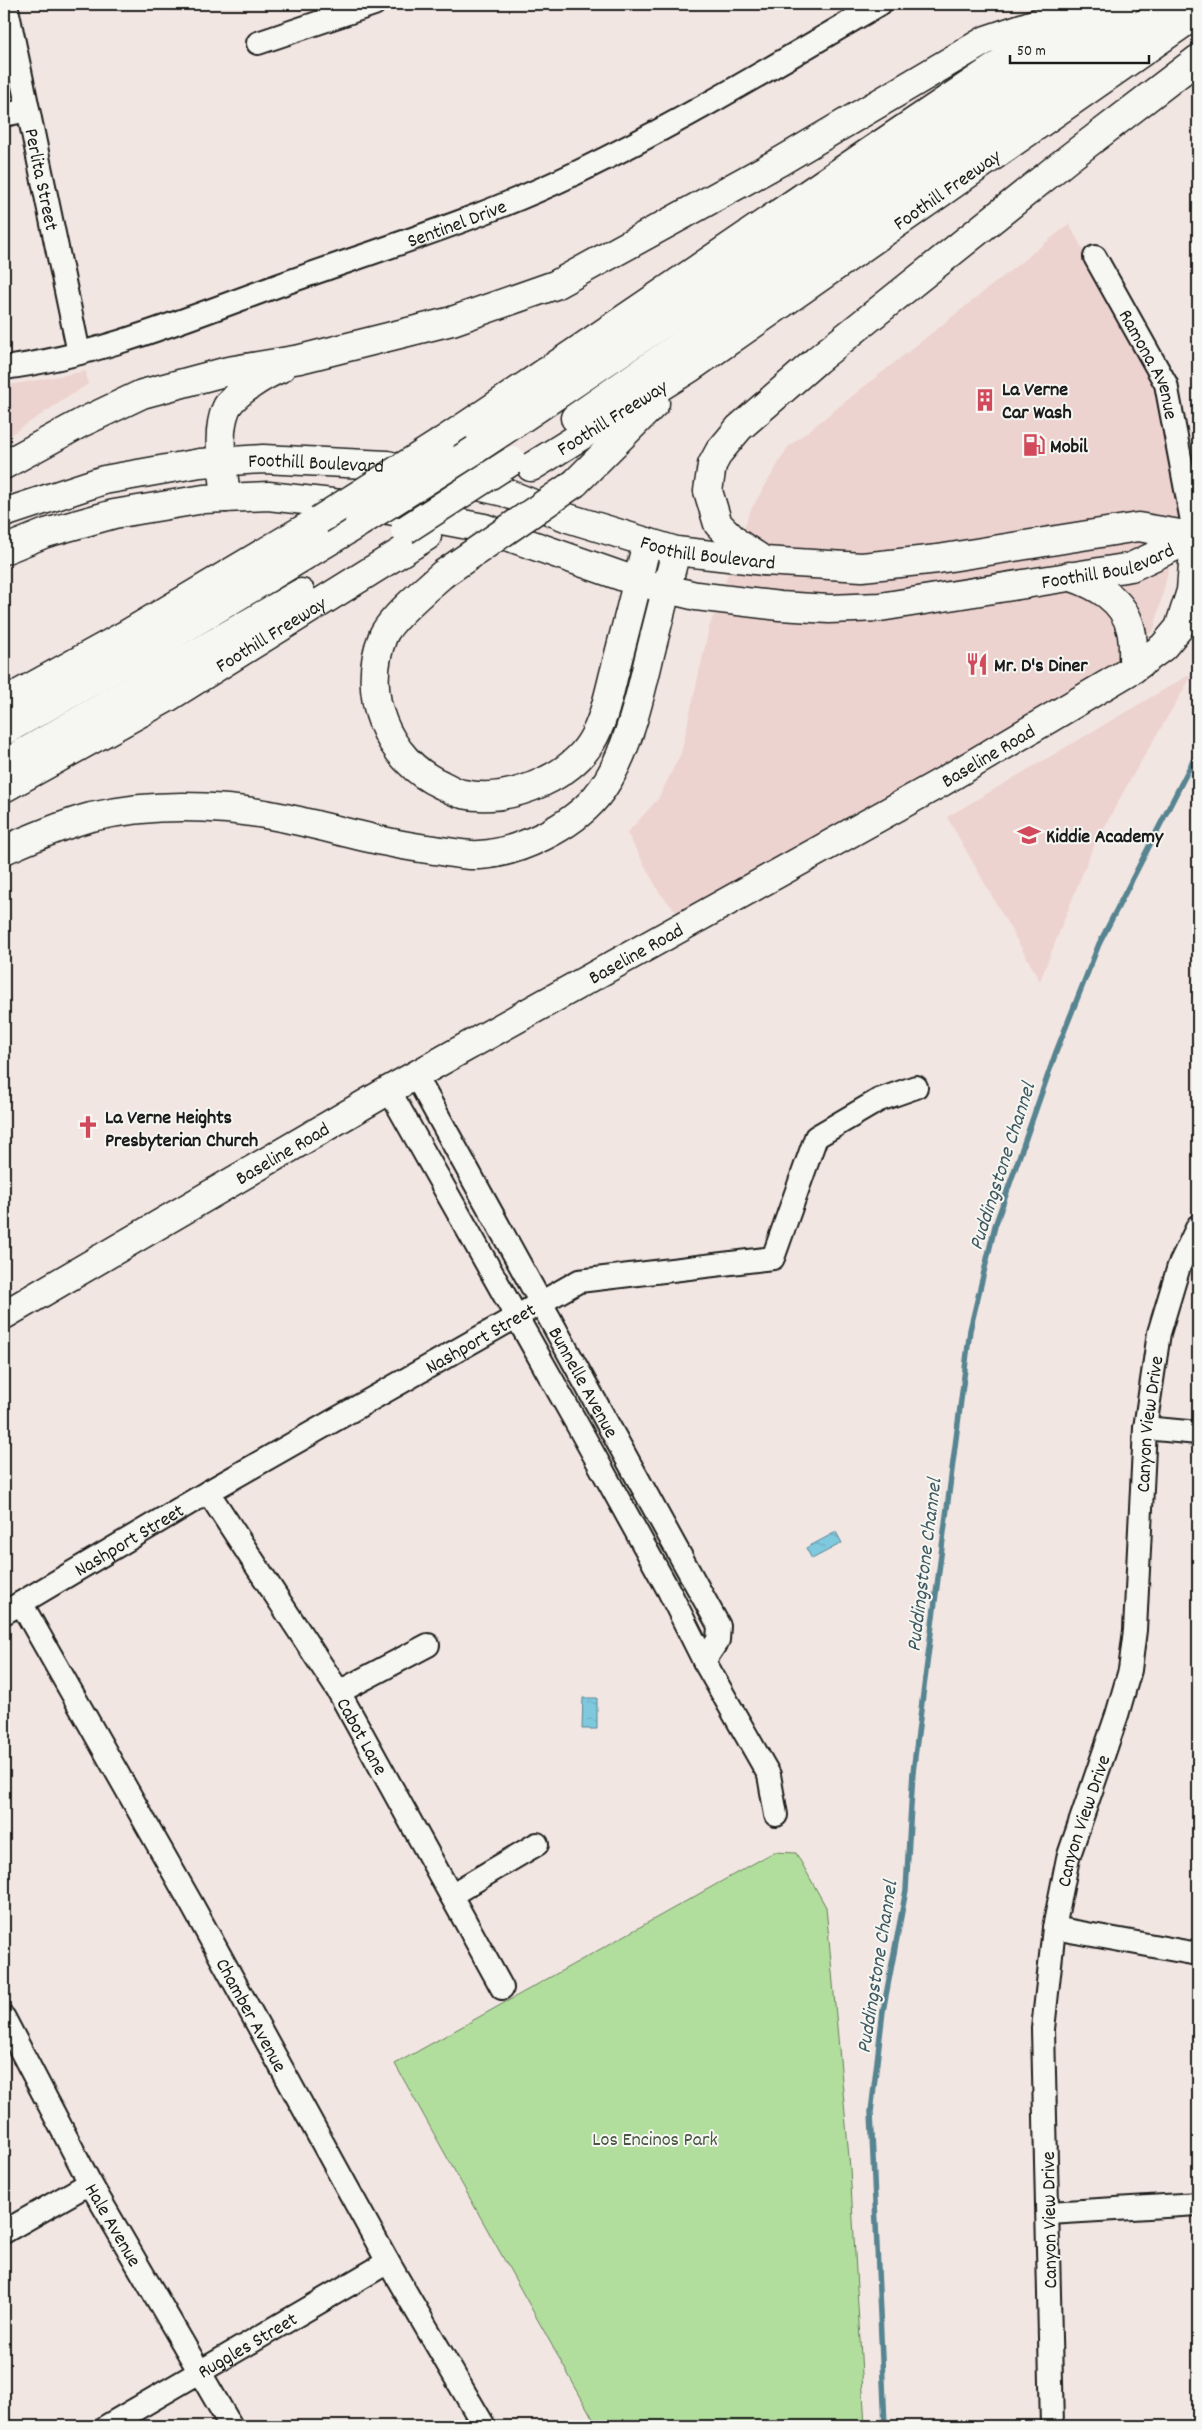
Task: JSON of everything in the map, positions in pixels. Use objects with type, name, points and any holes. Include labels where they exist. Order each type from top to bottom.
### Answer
[{"type":"main road","points":[[4,465],[83,422],[142,394],[228,371],[300,359],[452,321],[555,285],[781,161],[986,40],[1091,4]]},
{"type":"main road","points":[[4,702],[127,634],[318,520],[440,443],[637,312],[904,128],[1091,4]]},
{"type":"main road","points":[[4,731],[158,644],[359,523],[475,450],[763,256],[1124,4]]},
{"type":"main road","points":[[522,464],[708,328],[1036,97],[1172,4]]},
{"type":"main road","name":"Foothill Freeway","points":[[4,788],[167,698],[522,464],[690,368],[1198,13]]},
{"type":"main road","points":[[764,561],[737,543],[718,524],[708,491],[712,465],[719,452],[739,428],[840,342],[1069,158],[1198,59]]},
{"type":"main road","points":[[226,498],[221,429],[226,408],[260,377],[300,359]]},
{"type":"main road","points":[[647,542],[605,705],[592,742],[564,772],[527,790],[497,797],[461,794],[425,778],[399,752],[386,730],[374,692],[375,667],[384,635],[416,598],[443,574],[574,483],[690,368]]},
{"type":"main road","name":"Foothill Boulevard","points":[[4,513],[104,480],[200,463],[263,459],[387,465],[504,492],[568,518],[676,551],[764,561],[862,567],[938,559],[1138,527],[1197,537]]},
{"type":"main road","name":"Foothill Boulevard","points":[[4,550],[46,533],[114,514],[204,499],[268,496],[378,508],[484,528],[638,582],[696,596],[780,606],[829,609],[887,606],[1131,567],[1197,537]]},
{"type":"main road","points":[[4,764],[198,653],[416,533]]},
{"type":"main road","name":"Baseline Road","points":[[4,1315],[389,1090],[942,782],[1133,669],[1163,646],[1179,628],[1191,591],[1197,537]]},
{"type":"main road","points":[[4,850],[44,833],[91,817],[140,810],[183,808],[226,809],[283,816],[361,837],[424,849],[479,855],[525,846],[565,823],[596,798],[613,767],[633,722],[676,551]]},
{"type":"main road","points":[[1069,576],[1094,585],[1112,598],[1124,613],[1131,630],[1133,669]]},
{"type":"street","name":"Perlita Street","points":[[6,4],[79,353]]},
{"type":"street","points":[[258,43],[374,4]]},
{"type":"street","name":"Sentinel Drive","points":[[4,368],[79,353],[146,334],[481,213],[572,175],[684,119],[880,4]]},
{"type":"street","points":[[4,115],[28,110]]},
{"type":"street","name":"Ramona Avenue","points":[[1096,257],[1166,384],[1197,537]]},
{"type":"street","name":"Bunnelle Avenue","points":[[416,1076],[719,1626],[718,1640],[704,1661]]},
{"type":"street","name":"Nashport Street","points":[[12,1608],[208,1492],[579,1282],[772,1258],[816,1137],[879,1100],[916,1087]]},
{"type":"street","name":"Bunnelle Avenue","points":[[389,1090],[669,1591],[704,1661],[769,1775],[776,1815]]},
{"type":"street","name":"Canyon View Drive","points":[[1052,2426],[1049,2213],[1043,2029],[1054,1928],[1068,1858],[1117,1715],[1130,1670],[1135,1630],[1145,1428],[1159,1333],[1179,1266],[1198,1226]]},
{"type":"street","points":[[1145,1428],[1198,1434]]},
{"type":"street","name":"Cabot Lane","points":[[208,1492],[339,1692],[502,1988]]},
{"type":"street","name":"Chamber Avenue","points":[[12,1608],[191,1903],[388,2262],[484,2426]]},
{"type":"street","points":[[339,1692],[428,1645]]},
{"type":"street","points":[[451,1895],[537,1844]]},
{"type":"street","points":[[1054,1928],[1192,1953],[1198,1950]]},
{"type":"street","name":"Hale Avenue","points":[[4,2018],[90,2183],[231,2426]]},
{"type":"street","points":[[4,2232],[90,2183]]},
{"type":"street","points":[[1049,2213],[1198,2204]]},
{"type":"street","name":"Ruggles Street","points":[[107,2426],[388,2262]]},
{"type":"shaded area","points":[[1069,224],[1159,388],[1180,522],[1154,630],[1084,691],[678,914],[659,892],[627,833],[658,799],[681,753],[709,628],[750,511],[788,447]]},
{"type":"shaded area","points":[[86,371],[88,384],[4,439],[4,386]]},
{"type":"shaded area","name":"Kiddie Academy","points":[[1194,672],[1129,782],[1091,852],[1040,981],[947,817]]},
{"type":"green space","name":"Los Encinos Park","points":[[774,1852],[796,1853],[826,1907],[850,2168],[865,2426],[597,2426],[395,2064]]},
{"type":"water","points":[[836,1532],[842,1543],[812,1559],[806,1548]]},
{"type":"water","points":[[583,1698],[597,1698],[597,1729],[582,1729]]},
{"type":"waterway","name":"Puddingstone Channel","points":[[885,2426],[871,2112],[883,2011],[906,1890],[913,1772],[970,1330],[995,1226],[1056,1052],[1099,944],[1198,751]]},
{"type":"place","name":"La Verne Car Wash","points":[[985,400]]},
{"type":"place","name":"Mobil","points":[[1034,445]]},
{"type":"place","name":"Mr. D's Diner","points":[[977,664]]},
{"type":"place","name":"Kiddie Academy","points":[[1029,835]]},
{"type":"place","name":"La Verne Heights Presbyterian Church","points":[[88,1127]]}]
